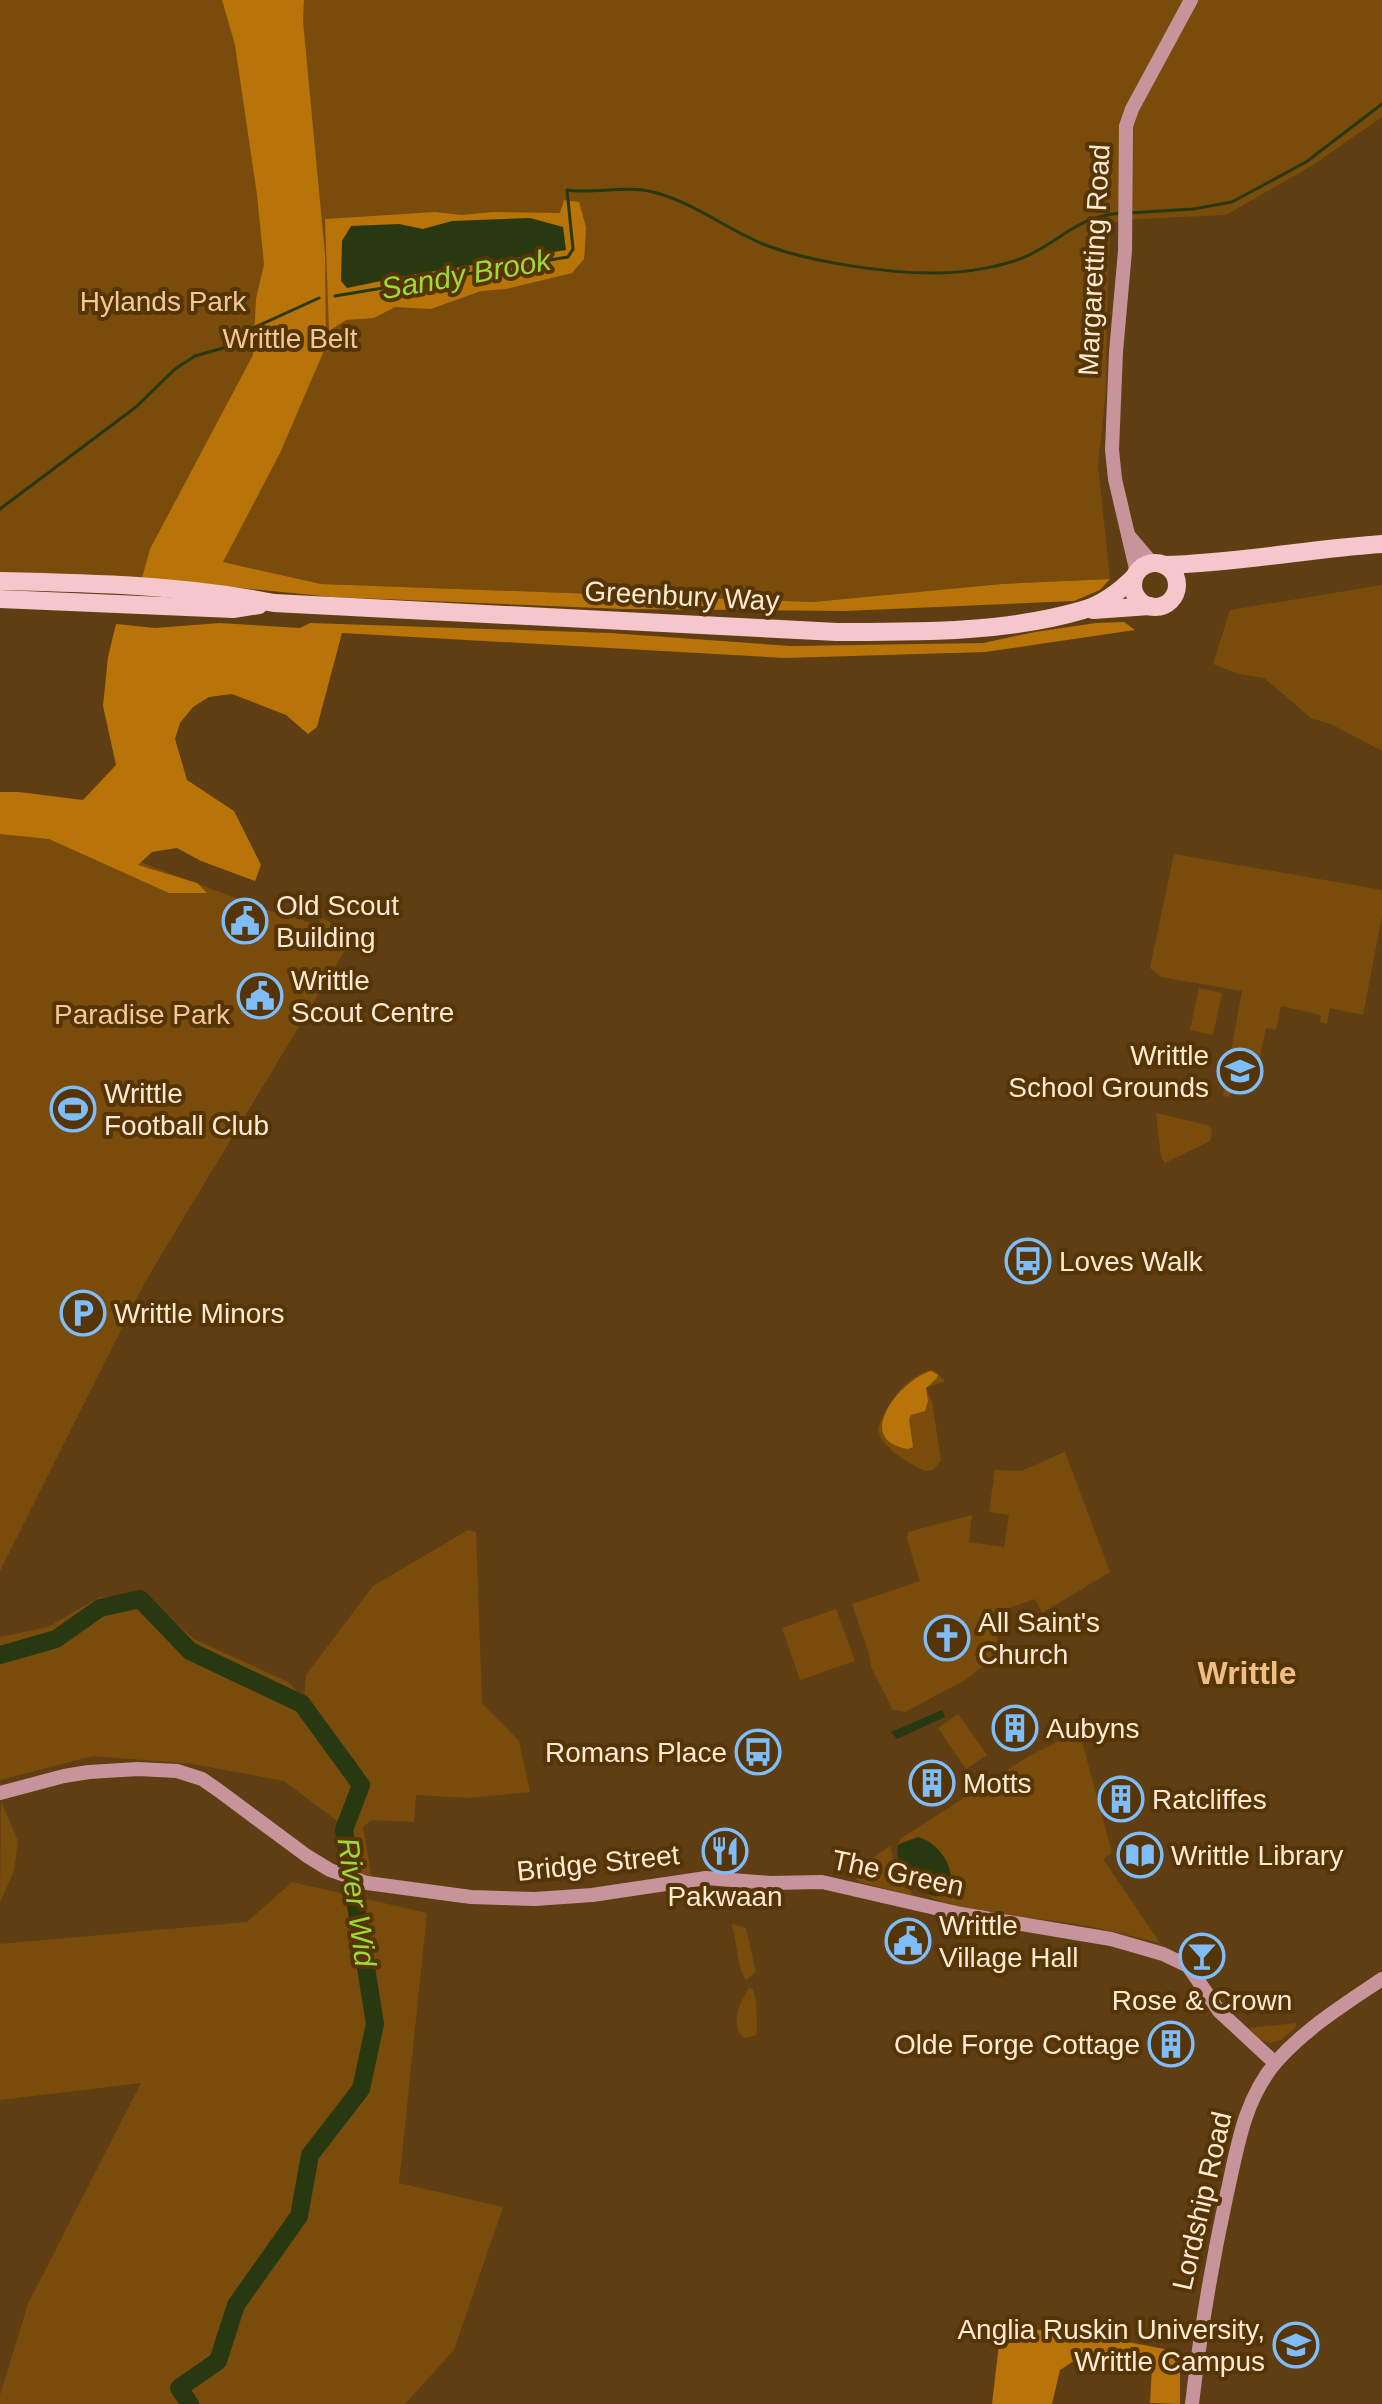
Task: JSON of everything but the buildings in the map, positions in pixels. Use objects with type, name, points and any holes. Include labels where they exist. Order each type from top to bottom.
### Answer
[{"type":"highway","points":[[1147,569],[1216,564],[1321,548],[1382,544]]},
{"type":"highway","points":[[1177,584],[1216,564]]},
{"type":"highway","points":[[1147,569],[1173,573],[1177,584],[1174,596],[1157,607],[1136,597],[1133,589],[1147,569]]},
{"type":"highway","name":"Greenbury Way","points":[[1085,610],[1115,594],[1147,569]]},
{"type":"highway","name":"Greenbury Way","points":[[0,581],[176,589],[274,603],[837,632],[910,632],[989,626],[1085,610],[1150,606]]},
{"type":"highway","name":"Greenbury Way","points":[[0,599],[233,609],[274,603]]},
{"type":"street","name":"Margaretting Road","points":[[1147,569],[1129,536],[1115,479],[1112,423],[1125,251],[1126,126],[1132,109],[1191,0]]},
{"type":"street","name":"Bridge Street","points":[[0,1793],[89,1772],[158,1769],[188,1773],[218,1790],[292,1847],[338,1873],[360,1882],[471,1897],[535,1899],[592,1895],[693,1879],[746,1881]]},
{"type":"street","name":"The Green","points":[[746,1881],[840,1885],[961,1914],[1097,1936],[1163,1954],[1188,1966],[1219,2011],[1275,2063]]},
{"type":"street","name":"Lordship Road","points":[[1192,2404],[1209,2279],[1243,2121],[1254,2095],[1275,2063],[1298,2039],[1382,1979]]},
{"type":"green space","name":"Hylands Park","points":[[0,0],[1382,0],[1382,117],[1313,165],[1226,215],[1111,223],[1106,391],[1098,465],[1110,579],[1002,584],[813,602],[321,584],[222,562],[210,586],[167,579],[0,573]]},
{"type":"green space","name":"Writtle Belt","points":[[222,0],[304,0],[303,21],[325,255],[326,346],[280,453],[223,562],[321,584],[813,602],[1002,584],[1110,579],[1100,590],[1074,601],[845,611],[623,609],[332,597],[142,578],[150,549],[253,355],[256,299],[264,264],[235,45]]},
{"type":"green space","points":[[564,200],[579,202],[586,227],[584,259],[572,273],[506,289],[481,291],[431,309],[395,307],[374,318],[346,320],[329,331],[325,219],[435,212],[462,215],[560,213]]},
{"type":"green space","points":[[1382,585],[1382,751],[1331,724],[1311,718],[1264,678],[1239,674],[1213,664],[1230,610]]},
{"type":"green space","points":[[1124,622],[1135,630],[985,652],[785,658],[342,633],[317,727],[308,734],[286,715],[232,694],[209,697],[193,707],[180,723],[175,739],[187,780],[234,811],[261,865],[255,881],[201,861],[177,848],[152,852],[138,865],[197,883],[207,893],[169,893],[49,839],[0,834],[0,792],[83,800],[116,765],[103,706],[108,657],[116,624],[155,628],[220,623],[300,628],[310,623],[610,633],[791,646],[983,643],[1035,632]]},
{"type":"green space","name":"Paradise Park","points":[[0,809],[267,910],[318,925],[322,918],[354,935],[145,1282],[0,1571]]},
{"type":"green space","points":[[1174,854],[1382,890],[1382,916],[1363,1015],[1330,1008],[1327,1024],[1320,1022],[1321,1015],[1281,1006],[1276,1029],[1266,1028],[1255,1081],[1242,1080],[1228,1097],[1223,1096],[1242,991],[1161,977],[1150,968]]},
{"type":"green space","points":[[1199,988],[1222,993],[1213,1035],[1190,1030]]},
{"type":"green space","points":[[1156,1113],[1207,1125],[1212,1129],[1210,1141],[1165,1163],[1161,1157]]},
{"type":"green space","points":[[930,1370],[945,1381],[926,1388],[932,1402],[941,1460],[933,1470],[925,1471],[889,1448],[878,1428],[904,1385]]},
{"type":"green space","points":[[931,1371],[938,1375],[926,1388],[928,1401],[925,1411],[911,1415],[909,1419],[913,1447],[908,1449],[892,1443],[884,1434],[882,1423],[887,1410],[906,1386]]},
{"type":"green space","points":[[1065,1452],[1110,1572],[1042,1613],[1035,1599],[990,1615],[1001,1651],[967,1679],[905,1712],[893,1710],[871,1667],[852,1604],[920,1581],[907,1539],[908,1532],[972,1515],[969,1542],[1004,1547],[1009,1515],[989,1512],[995,1470],[1021,1471]]},
{"type":"green space","points":[[468,1530],[476,1532],[482,1703],[519,1741],[530,1792],[467,1798],[416,1795],[414,1822],[371,1820],[363,1827],[372,1879],[354,1872],[348,1829],[284,1781],[193,1764],[93,1756],[0,1780],[0,1637],[48,1627],[100,1597],[146,1597],[194,1639],[288,1682],[304,1699],[306,1675],[373,1586]]},
{"type":"green space","points":[[836,1609],[855,1661],[800,1680],[782,1628]]},
{"type":"green space","points":[[958,1714],[987,1755],[966,1769],[938,1728]]},
{"type":"green space","points":[[1069,1736],[1083,1745],[1112,1853],[1103,1859],[1160,1943],[1108,1930],[977,1911],[940,1901],[925,1893],[936,1897],[951,1887],[951,1876],[943,1856],[928,1842],[918,1839],[898,1845],[900,1839],[1029,1756]]},
{"type":"green space","points":[[1,1801],[18,1841],[14,1871],[0,1902]]},
{"type":"green space","points":[[890,1846],[897,1874],[914,1896],[859,1882],[852,1875]]},
{"type":"green space","points":[[292,1882],[427,1913],[399,2183],[503,2207],[454,2350],[405,2404],[0,2404],[0,2395],[28,2304],[141,2083],[0,2100],[0,1944],[247,1922]]},
{"type":"green space","points":[[732,1924],[746,1928],[756,1972],[746,1980],[741,1971]]},
{"type":"green space","points":[[749,1988],[753,1989],[756,2000],[757,2031],[756,2035],[745,2038],[736,2021]]},
{"type":"green space","points":[[1296,2023],[1296,2027],[1281,2040],[1270,2043],[1259,2039],[1249,2028]]},
{"type":"green space","points":[[1001,2327],[1081,2333],[1180,2352],[1180,2404],[1150,2403],[1152,2366],[1072,2362],[1060,2370],[1052,2404],[992,2404]]},
{"type":"shaded area","points":[[530,218],[563,227],[566,250],[347,288],[341,281],[342,241],[351,226],[399,224],[423,229],[452,221]]},
{"type":"shaded area","points":[[942,1710],[945,1717],[897,1739],[891,1732]]},
{"type":"shaded area","points":[[918,1837],[941,1853],[950,1870],[949,1888],[944,1896],[935,1896],[917,1888],[900,1864],[898,1845]]},
{"type":"waterway","name":"Sandy Brook","points":[[1128,213],[1193,209],[1232,202],[1306,162],[1382,104]]},
{"type":"waterway","name":"Sandy Brook","points":[[335,296],[568,257],[573,249],[567,190],[632,189],[653,192],[682,202],[749,238],[781,250],[849,266],[919,273],[961,272],[1012,262],[1094,218],[1121,213]]},
{"type":"waterway","name":"Sandy Brook","points":[[251,329],[319,298]]},
{"type":"waterway","name":"Sandy Brook","points":[[0,509],[136,407],[175,369],[195,356],[223,348]]},
{"type":"waterway","name":"River Wid","points":[[0,1655],[56,1639],[100,1608],[140,1599],[190,1651],[302,1704],[361,1785],[344,1830],[375,2024],[361,2089],[310,2155],[299,2216],[236,2305],[218,2361],[179,2388],[190,2404]]},
{"type":"place","name":"Old Scout Building","points":[[245,921]]},
{"type":"place","name":"Writtle Scout Centre","points":[[260,996]]},
{"type":"place","name":"Writtle School Grounds","points":[[1240,1071]]},
{"type":"place","name":"Writtle Football Club","points":[[73,1109]]},
{"type":"place","name":"Loves Walk","points":[[1028,1261]]},
{"type":"place","name":"Writtle Minors","points":[[83,1313]]},
{"type":"place","name":"All Saint's Church","points":[[947,1638]]},
{"type":"place","name":"Aubyns","points":[[1015,1728]]},
{"type":"place","name":"Romans Place","points":[[758,1752]]},
{"type":"place","name":"Motts","points":[[932,1783]]},
{"type":"place","name":"Ratcliffes","points":[[1121,1799]]},
{"type":"place","name":"Pakwaan","points":[[725,1851]]},
{"type":"place","name":"Writtle Library","points":[[1140,1855]]},
{"type":"place","name":"Writtle Village Hall","points":[[908,1941]]},
{"type":"place","name":"Rose & Crown","points":[[1202,1956]]},
{"type":"place","name":"Olde Forge Cottage","points":[[1171,2044]]},
{"type":"place","name":"Anglia Ruskin University, Writtle Campus","points":[[1296,2345]]},
{"type":"district","name":"Writtle","points":[[1247,1673]]}]
